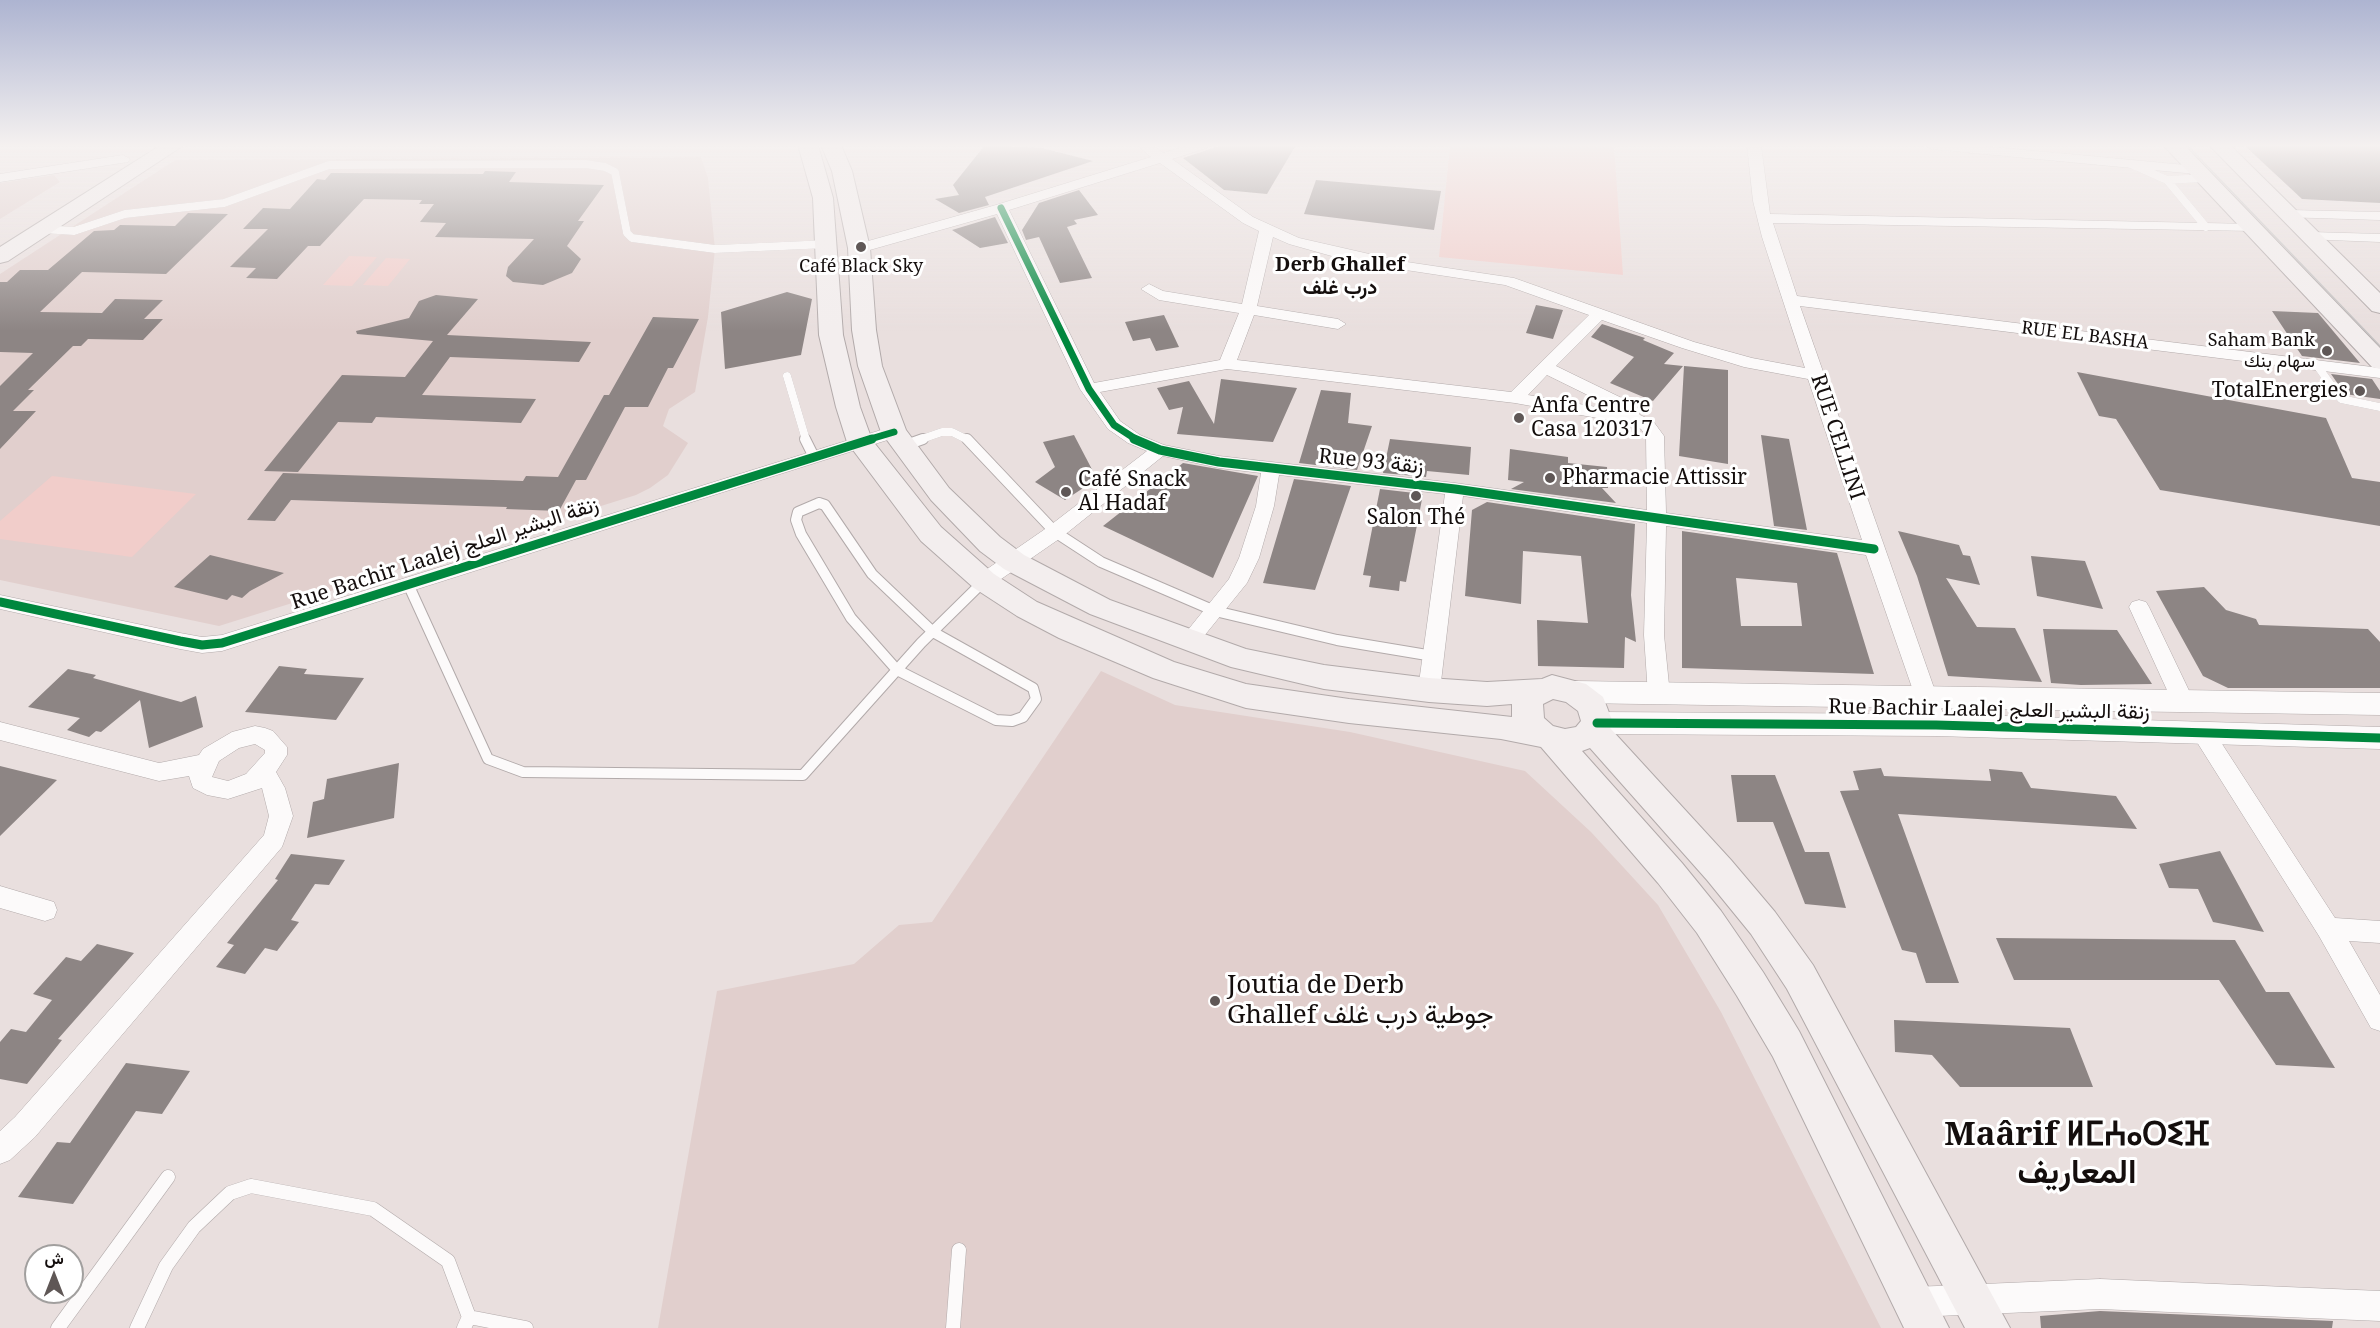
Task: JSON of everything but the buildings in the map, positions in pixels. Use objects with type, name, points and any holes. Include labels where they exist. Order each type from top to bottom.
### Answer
[{"type":"main road","points":[[0,236],[41,207]]},
{"type":"main road","points":[[0,256],[77,207]]},
{"type":"main road","points":[[824,207],[828,244],[831,335],[848,407],[860,442],[931,534],[984,581],[1026,609],[1069,630],[1164,670],[1236,693],[1280,702],[1501,727],[1577,741],[1595,727]]},
{"type":"main road","points":[[850,207],[859,248],[860,294],[870,366],[900,438],[940,494],[960,516],[990,544],[1014,562],[1100,607],[1189,641],[1281,669],[1429,690],[1487,694],[1541,690],[1552,687],[1575,692],[1592,705],[1595,727],[1763,923],[1800,976],[1979,1313]]},
{"type":"main road","points":[[2232,207],[2380,362]]},
{"type":"main road","points":[[2281,207],[2380,306]]},
{"type":"main road","points":[[1541,690],[1527,701],[1526,710],[1533,727],[1548,737],[1670,873],[1709,922],[1750,984],[1786,1044],[1920,1315]]},
{"type":"street","points":[[859,248],[1003,207]]},
{"type":"street","points":[[1229,207],[1267,230],[1294,241],[1353,257],[1508,281],[1598,315],[1750,363],[1817,375]]},
{"type":"street","name":"RUE CELLINI","points":[[1762,207],[1790,300],[1936,725]]},
{"type":"street","name":"Rue 93 زنقة","points":[[1000,208],[1089,388],[1114,424],[1134,439],[1160,450],[1219,462],[1455,489],[1874,549]]},
{"type":"street","points":[[2288,214],[2380,216]]},
{"type":"street","points":[[1764,218],[2252,228]]},
{"type":"street","points":[[1227,364],[1248,310],[1267,230]]},
{"type":"street","points":[[2310,236],[2380,238]]},
{"type":"street","points":[[1149,289],[1159,295],[1338,324]]},
{"type":"street","name":"RUE EL BASHA","points":[[1790,300],[2380,373]]},
{"type":"street","points":[[1515,398],[1598,315]]},
{"type":"street","points":[[1089,388],[1227,364],[1515,398],[1634,419],[1647,425],[1655,436],[1654,635],[1659,695]]},
{"type":"street","points":[[1546,368],[1624,406],[1634,419]]},
{"type":"street","name":"Rue Bachir Laalej زنقة البشير العلج","points":[[0,602],[202,645],[222,643],[860,442],[900,438]]},
{"type":"street","points":[[984,581],[1055,532],[1160,450]]},
{"type":"street","points":[[1189,641],[1237,583],[1249,558],[1265,506],[1271,469]]},
{"type":"street","points":[[1429,690],[1455,489]]},
{"type":"street","points":[[2139,607],[2183,701]]},
{"type":"street","name":"Rue Bachir Laalej زنقة البشير العلج","points":[[1575,692],[2380,704]]},
{"type":"street","name":"Rue Bachir Laalej زنقة البشير العلج","points":[[1595,727],[1936,725],[2380,738]]},
{"type":"street","points":[[0,731],[159,772],[170,772],[204,763]]},
{"type":"street","points":[[2203,733],[2328,928],[2380,1019]]},
{"type":"street","points":[[244,736],[265,737],[276,747],[272,764],[264,772],[241,786],[216,790],[201,780],[200,772],[204,763],[215,751],[244,736]]},
{"type":"street","points":[[0,1150],[25,1127],[274,840],[281,816],[274,788],[264,772]]},
{"type":"street","points":[[0,897],[45,910]]},
{"type":"street","points":[[2328,928],[2380,932]]},
{"type":"street","points":[[1920,1315],[1979,1313],[2163,1295],[2380,1306]]},
{"type":"lane","points":[[42,229],[74,231],[125,214],[202,207]]},
{"type":"lane","points":[[622,207],[627,233],[632,238],[715,249],[828,244]]},
{"type":"lane","points":[[2189,207],[2206,227]]},
{"type":"lane","points":[[2316,364],[2341,399],[2380,407]]},
{"type":"lane","points":[[788,376],[806,441],[814,456]]},
{"type":"lane","points":[[900,438],[952,432],[967,440],[1055,532],[1101,562],[1215,610],[1337,640],[1433,657]]},
{"type":"lane","points":[[813,504],[825,505],[872,574],[933,632],[1023,680],[1033,688],[1036,699],[1023,717],[1012,721],[996,720],[897,670],[851,618],[801,534],[796,520],[798,512],[813,504]]},
{"type":"lane","points":[[408,584],[488,759],[522,772],[803,775],[897,670],[984,581]]},
{"type":"lane","points":[[58,1328],[168,1178]]},
{"type":"lane","points":[[137,1328],[166,1266],[194,1227],[230,1193],[251,1186],[373,1209],[448,1261],[467,1323],[526,1328]]},
{"type":"lane","points":[[953,1328],[959,1250]]},
{"type":"shaded area","points":[[0,207],[20,207],[0,219]]},
{"type":"shaded area","points":[[103,207],[711,207],[715,249],[708,317],[695,392],[669,409],[663,426],[688,443],[668,475],[636,495],[219,626],[0,580],[0,274]]},
{"type":"shaded area","points":[[1444,207],[1618,207],[1623,275],[1439,257]]},
{"type":"shaded area","points":[[349,256],[377,257],[352,286],[323,285]]},
{"type":"shaded area","points":[[386,258],[410,259],[388,286],[363,285]]},
{"type":"shaded area","points":[[52,476],[196,494],[132,557],[0,539],[0,521]]},
{"type":"shaded area","name":"Joutia de Derb Ghallef جوطية درب غلف","points":[[1101,671],[1175,705],[1350,732],[1525,771],[1591,832],[1658,905],[1721,1012],[1881,1328],[658,1328],[717,991],[854,964],[899,925],[932,922]]},
{"type":"tram line","points":[[2247,207],[2380,346]]},
{"type":"cycle path","points":[[1001,208],[1089,389],[1114,425],[1134,439],[1160,450],[1219,462],[1455,489],[1874,549]]},
{"type":"cycle path","points":[[0,602],[180,641],[202,645],[222,643],[894,432]]},
{"type":"cycle path","points":[[1597,723],[1936,725],[2380,738]]},
{"type":"place","name":"Café Black Sky","points":[[861,247]]},
{"type":"place","name":"Saham Bank سهام بنك","points":[[2327,351]]},
{"type":"place","name":"TotalEnergies","points":[[2360,391]]},
{"type":"place","name":"Anfa Centre Casa 120317","points":[[1519,418]]},
{"type":"place","name":"Pharmacie Attissir","points":[[1550,478]]},
{"type":"place","name":"Café Snack Al Hadaf","points":[[1066,492]]},
{"type":"place","name":"Salon Thé","points":[[1416,496]]},
{"type":"place","name":"Joutia de Derb Ghallef جوطية درب غلف","points":[[1215,1001]]},
{"type":"district","name":"Derb Ghallef درب غلف","points":[[1340,276]]},
{"type":"district","name":"Maârif ⵍⵎⵄⴰⵔⵉⴼ المعاريف","points":[[2077,1155]]}]
